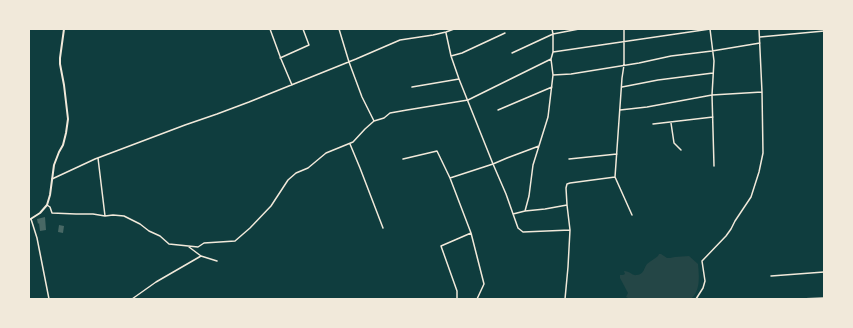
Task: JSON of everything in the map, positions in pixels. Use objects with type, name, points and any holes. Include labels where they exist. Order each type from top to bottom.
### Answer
[{"type":"street","points":[[49,299],[37,238],[30,220],[40,213],[47,205],[50,195],[54,165],[63,145],[66,133],[68,119],[60,64],[64,29]]},
{"type":"street","points":[[270,29],[280,58],[292,85]]},
{"type":"street","points":[[280,58],[308,45],[303,29]]},
{"type":"street","points":[[339,29],[362,97],[374,121]]},
{"type":"street","points":[[52,179],[98,158],[242,105],[400,40],[433,35],[454,29]]},
{"type":"street","points":[[525,211],[529,196],[533,165],[548,117],[553,75],[551,59],[553,52],[552,29]]},
{"type":"street","points":[[512,53],[553,34],[579,29]]},
{"type":"street","points":[[624,29],[624,65],[615,177],[632,215]]},
{"type":"street","points":[[553,52],[710,29],[714,61],[712,95],[714,166]]},
{"type":"street","points":[[696,299],[703,288],[705,281],[702,261],[731,229],[750,198],[759,172],[763,153],[759,29]]},
{"type":"street","points":[[760,37],[824,31]]},
{"type":"street","points":[[446,32],[451,56],[459,79],[506,194],[518,228],[523,232],[570,230]]},
{"type":"street","points":[[451,56],[462,53],[504,33]]},
{"type":"street","points":[[553,75],[571,74],[672,56],[760,43]]},
{"type":"street","points":[[47,205],[52,212],[124,216],[160,236],[169,244],[198,247],[204,243],[235,241],[271,206],[288,180],[296,173],[308,168],[326,153],[350,144],[374,121],[384,118],[390,113],[468,100],[551,59]]},
{"type":"street","points":[[622,87],[658,80],[713,73]]},
{"type":"street","points":[[412,87],[459,79]]},
{"type":"street","points":[[498,110],[552,87]]},
{"type":"street","points":[[620,110],[647,107],[712,95],[762,92]]},
{"type":"street","points":[[653,124],[713,117]]},
{"type":"street","points":[[671,122],[674,142],[680,150]]},
{"type":"street","points":[[350,144],[382,228]]},
{"type":"street","points":[[450,178],[493,164],[538,146]]},
{"type":"street","points":[[403,159],[437,151],[450,178],[471,233],[484,284],[478,299]]},
{"type":"street","points":[[569,159],[617,154]]},
{"type":"street","points":[[98,158],[106,216]]},
{"type":"street","points":[[565,299],[570,230],[567,205],[567,184],[615,177]]},
{"type":"street","points":[[513,214],[567,205]]},
{"type":"street","points":[[457,299],[457,291],[441,246],[471,233]]},
{"type":"street","points":[[187,246],[201,256],[217,260]]},
{"type":"street","points":[[132,299],[156,282],[201,256]]},
{"type":"street","points":[[771,276],[824,272]]},
{"type":"street","points":[[800,299],[824,298]]},
{"type":"shaded area","points":[[659,254],[667,258],[689,256],[698,264],[698,287],[691,299],[630,299],[626,297],[628,293],[620,278],[620,275],[625,274],[624,271],[634,275],[639,274],[647,264]]},
{"type":"building","points":[[45,217],[46,230],[40,231],[37,219]]},
{"type":"building","points":[[59,225],[64,226],[63,233],[58,232]]}]
